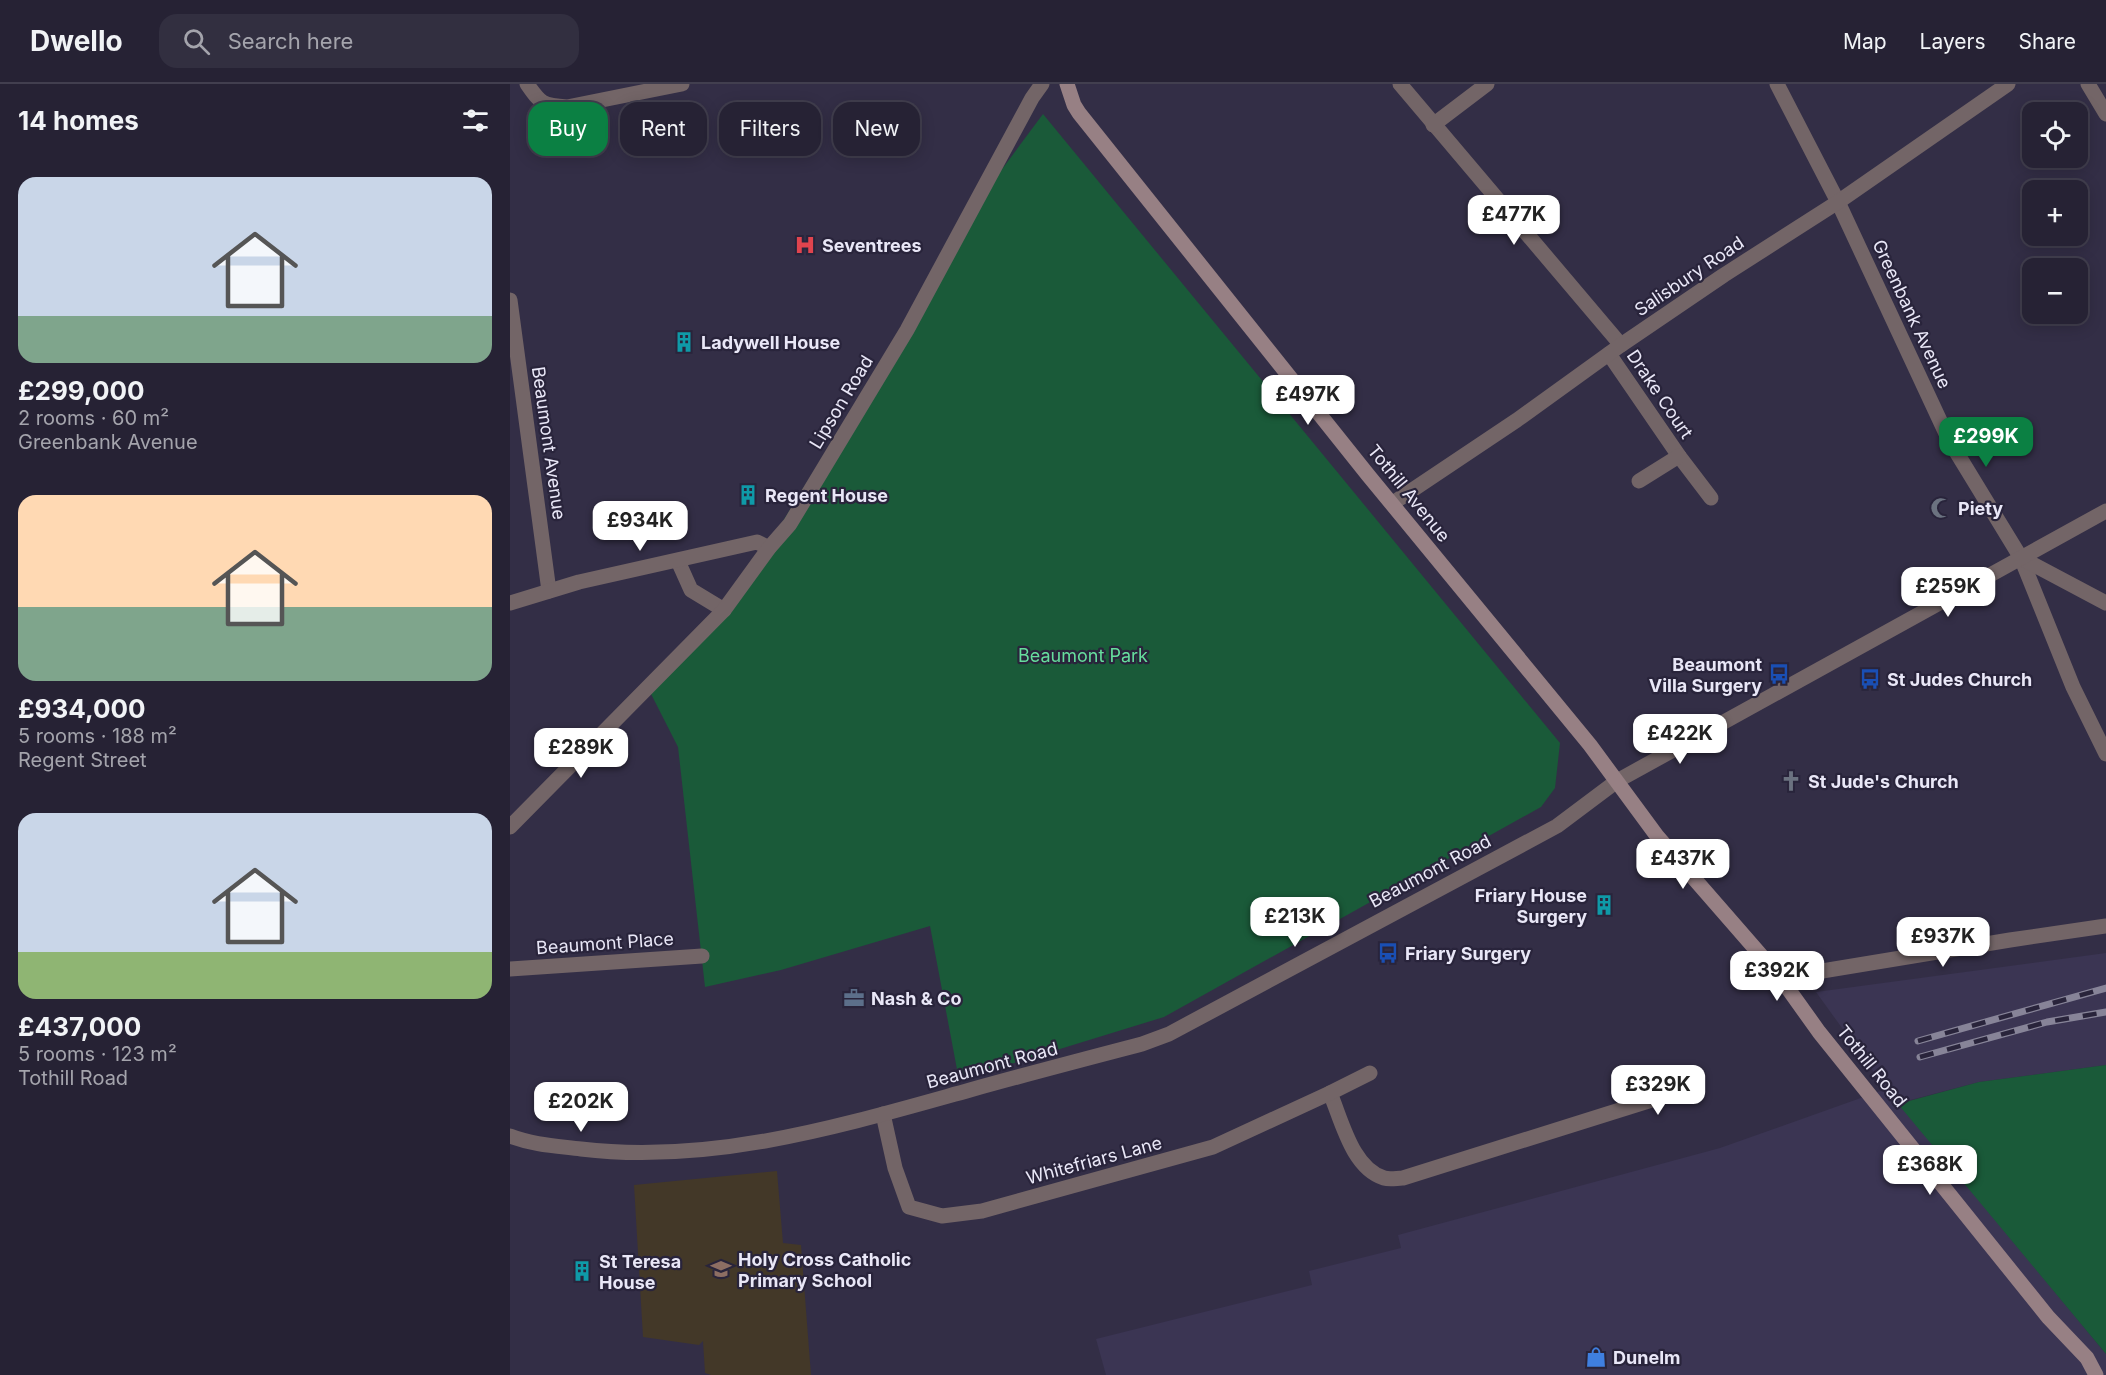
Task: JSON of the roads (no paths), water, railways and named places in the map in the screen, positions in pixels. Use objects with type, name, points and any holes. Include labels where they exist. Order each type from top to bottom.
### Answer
[{"type":"main road","name":"Tothill Avenue","points":[[1067,84],[1079,113],[1617,781]]},
{"type":"main road","name":"Tothill Road","points":[[1617,781],[1657,836],[1779,976],[1819,1032],[2048,1317],[2087,1358],[2096,1375]]},
{"type":"street","points":[[527,84],[538,99],[547,106],[567,107],[682,84]]},
{"type":"street","name":"Lipson Road","points":[[510,827],[724,610],[769,548],[790,524],[907,330],[1032,98],[1042,84]]},
{"type":"street","name":"Drake Court","points":[[1400,84],[1615,350],[1679,456],[1711,498]]},
{"type":"street","points":[[1433,125],[1487,84]]},
{"type":"street","name":"Greenbank Avenue","points":[[1777,84],[1838,202],[1949,440],[2021,558],[2073,687],[2105,747]]},
{"type":"street","name":"Salisbury Road","points":[[1393,503],[1517,420],[1724,275],[1838,202],[2008,84]]},
{"type":"street","points":[[2088,84],[2106,114]]},
{"type":"street","name":"Beaumont Avenue","points":[[510,300],[549,591]]},
{"type":"street","name":"Drake Court","points":[[1639,481],[1679,456]]},
{"type":"street","name":"Beaumont Road","points":[[510,1136],[529,1143],[612,1153],[713,1148],[806,1134],[1142,1044],[1169,1034],[1557,826],[1617,781],[2106,511]]},
{"type":"street","points":[[510,603],[579,582],[757,542],[769,548]]},
{"type":"street","points":[[2021,558],[2106,603]]},
{"type":"street","points":[[678,561],[691,590],[724,610]]},
{"type":"street","points":[[1779,976],[2106,926]]},
{"type":"street","name":"Beaumont Place","points":[[510,969],[702,956]]},
{"type":"street","name":"Whitefriars Lane","points":[[883,1114],[895,1168],[909,1207],[942,1216],[982,1211],[1213,1147],[1370,1073]]},
{"type":"street","points":[[1330,1093],[1355,1154],[1366,1168],[1385,1178],[1403,1178],[1693,1087]]},
{"type":"railway","points":[[1918,1041],[2106,988]]},
{"type":"railway","points":[[1920,1057],[2047,1022],[2106,1012]]},
{"type":"place","name":"Seventrees","points":[[805,245]]},
{"type":"place","name":"Ladywell House","points":[[684,342]]},
{"type":"place","name":"Regent House","points":[[748,495]]},
{"type":"place","name":"Piety","points":[[1941,508]]},
{"type":"place","name":"Beaumont Villa Surgery","points":[[1779,674]]},
{"type":"place","name":"St Judes Church","points":[[1870,679]]},
{"type":"place","name":"St Jude's Church","points":[[1791,781]]},
{"type":"place","name":"Friary House Surgery","points":[[1604,905]]},
{"type":"place","name":"Friary Surgery","points":[[1388,953]]},
{"type":"place","name":"Nash & Co","points":[[854,998]]},
{"type":"place","name":"Holy Cross Catholic Primary School","points":[[721,1269]]},
{"type":"place","name":"St Teresa House","points":[[582,1271]]},
{"type":"place","name":"Dunelm","points":[[1596,1357]]},
{"type":"park label","name":"Beaumont Park","points":[[1083,655]]}]
